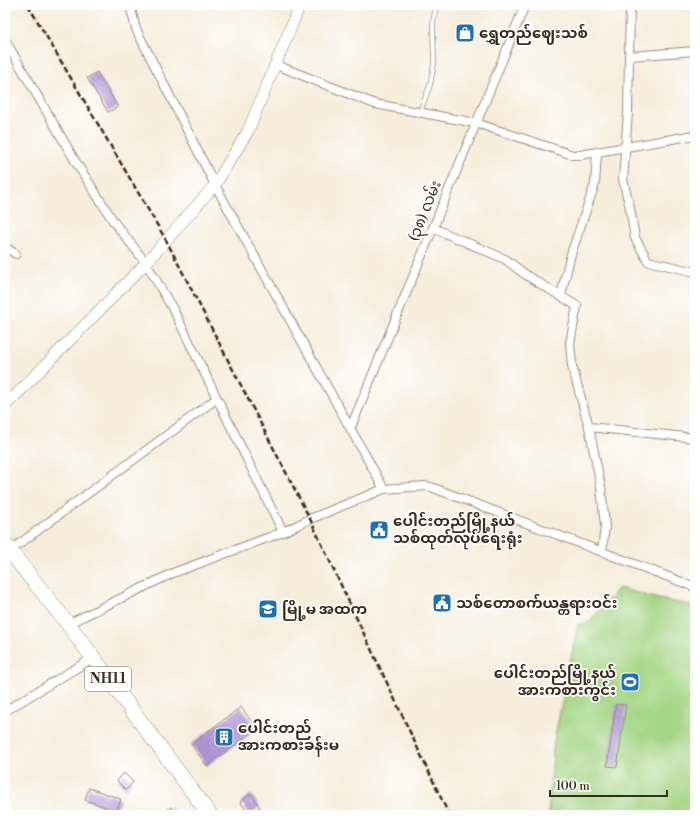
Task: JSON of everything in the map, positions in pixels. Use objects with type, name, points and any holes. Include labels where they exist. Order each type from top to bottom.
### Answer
[{"type":"highway","name":"NH11","points":[[6,550],[68,624],[210,815]]},
{"type":"street","points":[[130,5],[136,29],[215,185],[384,488]]},
{"type":"street","points":[[5,406],[146,263],[215,185],[248,131],[300,5]]},
{"type":"street","name":"(၃၈) လမ်း","points":[[351,427],[525,5]]},
{"type":"street","points":[[630,5],[628,112],[623,180],[630,208],[634,238],[648,261],[695,272]]},
{"type":"street","points":[[5,40],[77,164],[114,222],[146,263],[174,311],[216,399],[283,532]]},
{"type":"street","points":[[630,56],[695,51]]},
{"type":"street","points":[[276,65],[375,104],[476,123],[572,155],[580,155],[695,135]]},
{"type":"street","points":[[561,295],[571,254],[595,184],[597,152]]},
{"type":"street","points":[[433,228],[505,259],[526,275],[578,306],[570,343],[572,366],[589,427],[601,487],[605,526],[602,552]]},
{"type":"street","points":[[5,246],[16,254]]},
{"type":"street","points":[[6,550],[216,399]]},
{"type":"street","points":[[589,427],[695,438]]},
{"type":"street","points":[[68,624],[173,573],[283,532],[384,488],[425,486],[695,587]]},
{"type":"street","points":[[5,711],[93,658]]},
{"type":"lane","points":[[420,113],[430,85],[434,64],[433,23],[436,5]]},
{"type":"green space","name":"‌ပေါင်းတည်မြို့နယ် အားကစားကွင်း","points":[[619,588],[659,599],[695,606],[695,815],[548,815],[554,741],[578,624],[588,623]]},
{"type":"building","points":[[97,72],[118,107],[108,112],[87,78]]},
{"type":"building","points":[[616,704],[626,705],[617,767],[607,766]]},
{"type":"building","name":"ပေါင်းတည် အားကစားခန်းမ","points":[[241,707],[257,729],[207,766],[191,744]]},
{"type":"building","points":[[124,773],[133,782],[126,790],[117,781]]},
{"type":"building","points":[[89,788],[121,799],[117,811],[85,800]]},
{"type":"building","points":[[251,794],[260,807],[250,814],[240,802]]},
{"type":"building","points":[[171,807],[176,815],[160,815]]},
{"type":"railway","points":[[28,5],[166,240],[310,519],[449,815]]},
{"type":"place","name":"ရွှေတည်ဈေးသစ်","points":[[465,33]]},
{"type":"place","name":"ပေါင်းတည်မြို့နယ် သစ်ထုတ်လုပ်ရေးရုံး","points":[[379,530]]},
{"type":"place","name":"သစ်တောစက်ယန္တရားဝင်း","points":[[442,603]]},
{"type":"place","name":"မြို့မ အထက","points":[[268,609]]},
{"type":"place","name":"‌ပေါင်းတည်မြို့နယ် အားကစားကွင်း","points":[[630,682]]},
{"type":"place","name":"ပေါင်းတည် အားကစားခန်းမ","points":[[224,737]]}]
